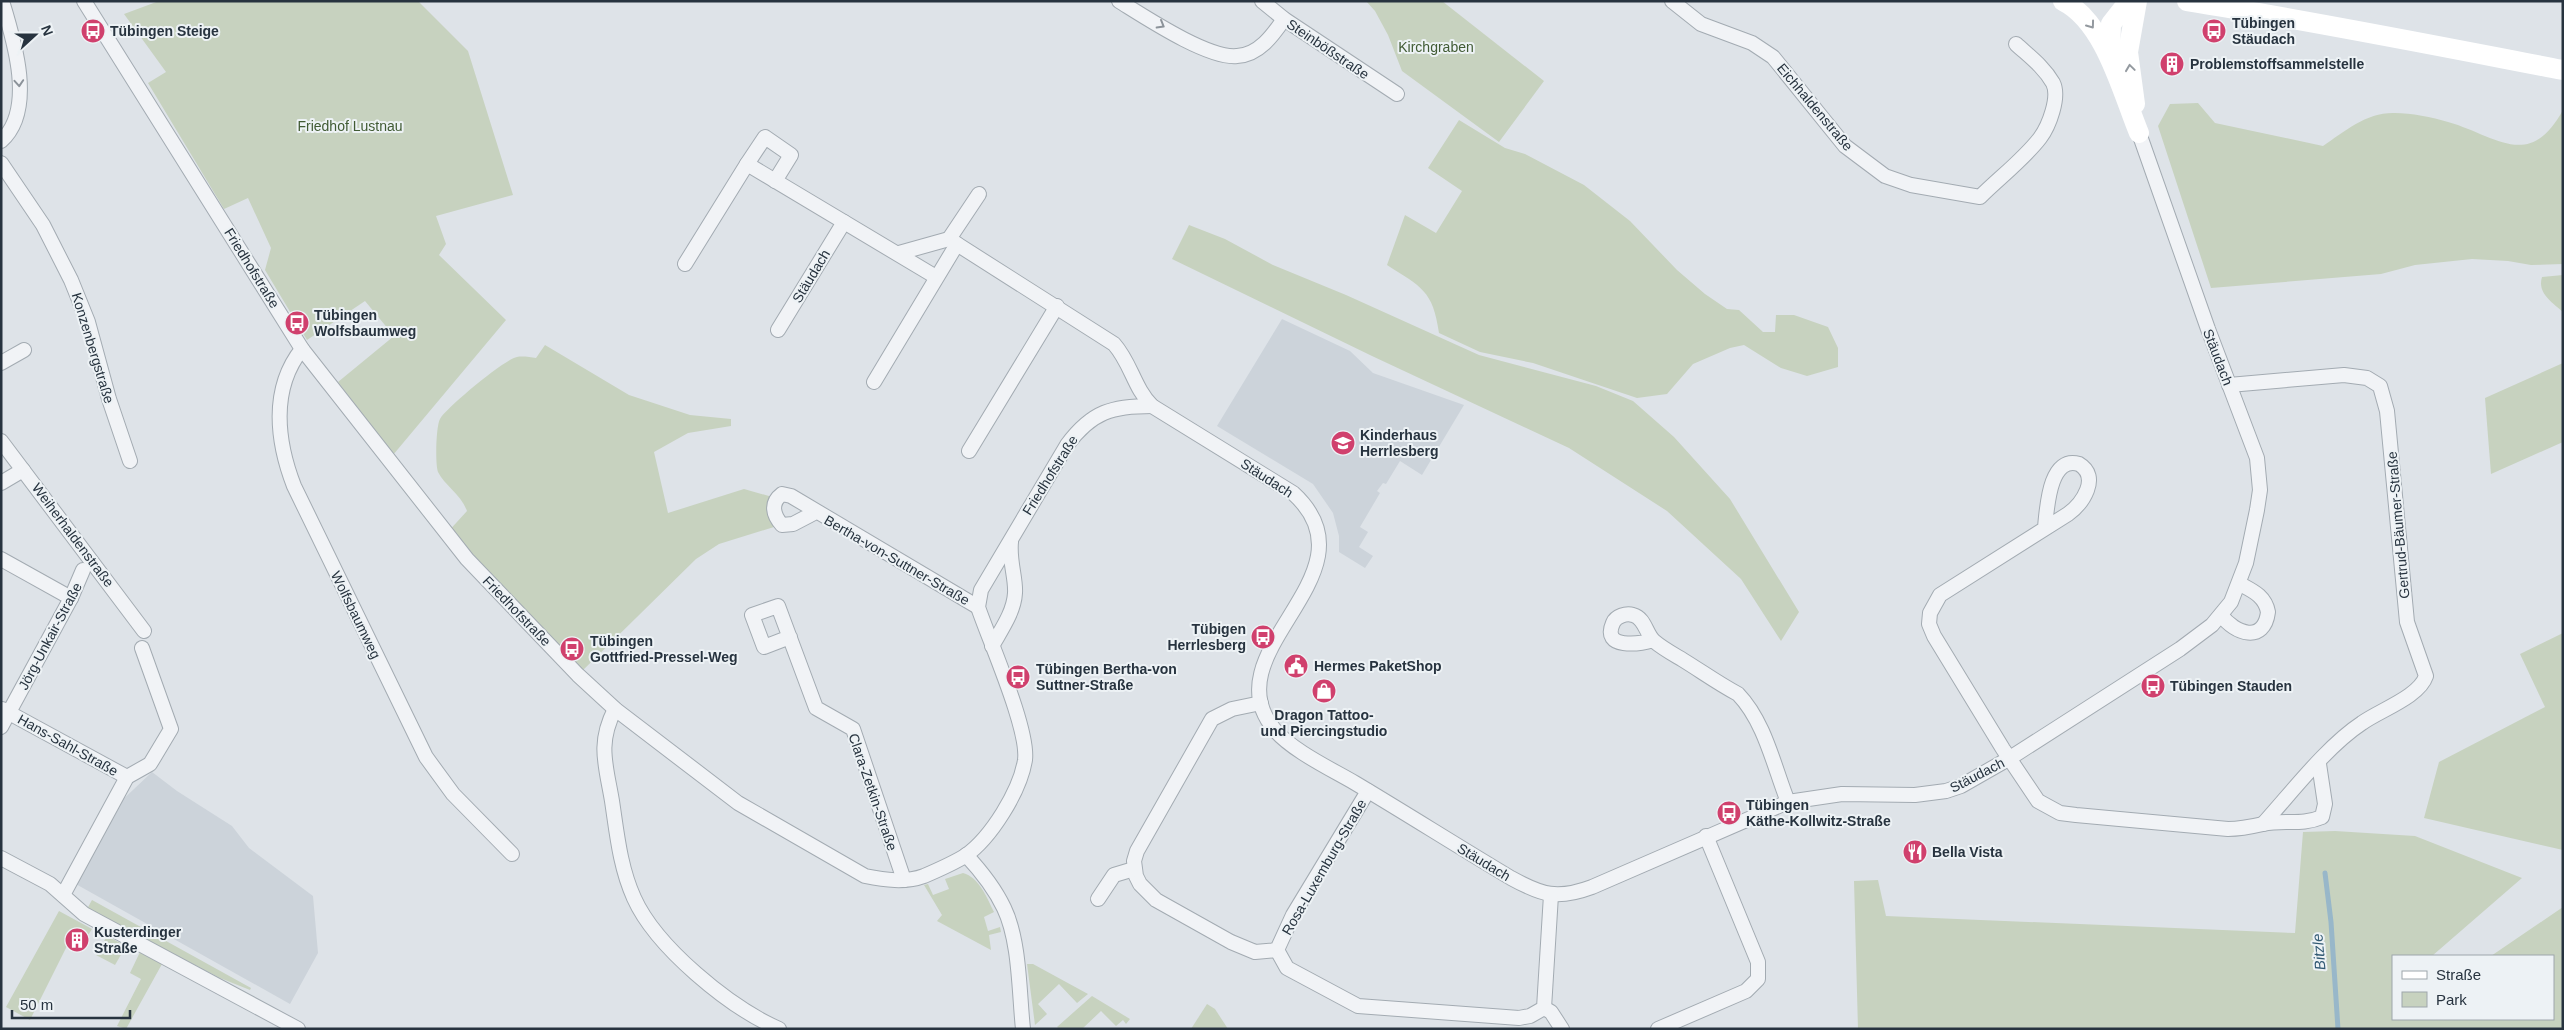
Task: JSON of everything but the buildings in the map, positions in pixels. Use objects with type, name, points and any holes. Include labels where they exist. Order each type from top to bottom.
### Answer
[{"type":"street","points":[[1,141],[14,124],[20,99],[20,80],[2,1]]},
{"type":"street","name":"Friedhofstraße","points":[[84,1],[302,349],[467,559],[578,675],[615,709],[738,803],[865,876],[886,880],[904,880],[932,873],[966,855],[995,826],[1015,791],[1025,759],[1021,728],[978,607],[981,590],[1067,445],[1087,422],[1096,416],[1116,409],[1152,406]]},
{"type":"street","points":[[1119,1],[1188,41],[1226,56],[1239,56],[1252,52],[1265,44],[1284,19]]},
{"type":"street","name":"Steinbößstraße","points":[[1262,1],[1284,19],[1397,94]]},
{"type":"street","name":"Eichhaldenstraße","points":[[1672,1],[1701,24],[1752,43],[1773,57],[1845,146],[1884,176],[1911,185],[1980,197],[2040,138],[2048,123],[2054,103],[2054,85],[2044,70],[2016,44]]},
{"type":"street","points":[[2063,1],[2082,14],[2090,23],[2110,57],[2139,133]]},
{"type":"street","points":[[2110,57],[2111,24],[2129,1]]},
{"type":"street","points":[[2137,1],[2128,52],[2139,133]]},
{"type":"street","points":[[2187,1],[2348,28],[2382,37],[2563,70]]},
{"type":"street","name":"Stäudach","points":[[953,242],[1058,306],[1114,344],[1124,354],[1143,397],[1152,406],[1292,493],[1312,515],[1319,544],[1316,568],[1264,662],[1259,688],[1261,703],[1274,729],[1286,740],[1511,878],[1538,892],[1551,895],[1568,894],[1580,891],[1788,802],[1842,794],[1915,796],[1946,791],[1974,780],[2173,654],[2212,625],[2232,602],[2246,563],[2257,510],[2259,475],[2251,441],[2229,385],[2139,133]]},
{"type":"street","points":[[685,264],[765,137],[792,154],[775,181]]},
{"type":"street","name":"Konzenbergstraße","points":[[1,163],[44,225],[72,280],[88,322],[109,399],[130,461]]},
{"type":"street","points":[[747,164],[899,253],[936,278]]},
{"type":"street","points":[[874,382],[936,278],[979,194]]},
{"type":"street","name":"Stäudach","points":[[778,330],[844,222]]},
{"type":"street","points":[[899,253],[953,242]]},
{"type":"street","points":[[969,451],[1058,306]]},
{"type":"street","name":"Wolfsbaumweg","points":[[302,349],[293,361],[287,375],[280,414],[280,444],[294,486],[426,756],[453,794],[512,854]]},
{"type":"street","points":[[1,363],[24,350]]},
{"type":"street","name":"Gertrud-Bäumer-Straße","points":[[2229,385],[2357,376],[2367,378],[2380,386],[2386,400],[2407,622],[2426,676],[2423,684],[2417,690],[2360,724],[2319,764],[2263,824]]},
{"type":"street","name":"Weiherhaldenstraße","points":[[1,440],[144,631]]},
{"type":"street","points":[[1,484],[23,470]]},
{"type":"street","name":"Bertha-von-Suttner-Straße","points":[[816,512],[978,607]]},
{"type":"street","points":[[2045,527],[1940,595],[1930,613],[1929,624],[1934,636],[2038,801],[2060,813],[2228,829],[2243,829],[2263,824],[2293,824],[2322,817],[2325,804],[2319,764]]},
{"type":"street","name":"Friedhofstraße","points":[[992,646],[1012,607],[1015,592],[1010,561],[1011,538]]},
{"type":"street","points":[[1,559],[71,598]]},
{"type":"street","name":"Jörg-Unkair-Straße","points":[[1,727],[5,711],[71,598],[83,570]]},
{"type":"street","points":[[990,576],[1000,573],[1008,575],[1013,581]]},
{"type":"street","points":[[2221,615],[2242,632],[2254,632],[2264,625],[2268,612],[2262,598],[2256,592],[2240,584]]},
{"type":"street","name":"Clara-Zetkin-Straße","points":[[790,637],[816,708],[853,729],[904,880]]},
{"type":"street","points":[[1652,640],[1738,694],[1745,701],[1758,724],[1788,802]]},
{"type":"street","points":[[63,895],[127,777],[150,764],[171,729],[142,648]]},
{"type":"street","points":[[1098,899],[1114,875],[1134,869],[1137,851],[1212,719],[1232,709],[1261,703]]},
{"type":"street","points":[[615,709],[605,733],[605,762],[619,849],[634,897],[645,919],[717,991],[754,1018],[778,1029]]},
{"type":"street","name":"Hans-Sahl-Straße","points":[[5,711],[127,777]]},
{"type":"street","name":"Rosa-Luxemburg-Straße","points":[[1134,869],[1140,884],[1156,900],[1231,942],[1255,952],[1277,950],[1293,915],[1368,791]]},
{"type":"street","points":[[1658,1029],[1744,992],[1758,979],[1758,962],[1706,836]]},
{"type":"street","points":[[966,855],[978,868],[1000,902],[1008,920],[1016,960],[1023,1029]]},
{"type":"street","points":[[1,858],[50,884],[84,914],[298,1029]]},
{"type":"street","points":[[1544,1008],[1551,895]]},
{"type":"street","points":[[1277,950],[1286,968],[1358,1006],[1519,1018],[1530,1016],[1544,1008]]},
{"type":"street","points":[[1544,1008],[1551,1012],[1562,1029]]},
{"type":"shaded area","name":"Kinderhaus Herrlesberg","points":[[1282,319],[1350,351],[1373,373],[1464,405],[1422,475],[1400,461],[1386,484],[1383,483],[1377,491],[1380,493],[1360,527],[1368,532],[1359,547],[1373,556],[1365,568],[1339,552],[1339,536],[1333,513],[1313,484],[1217,426]]},
{"type":"shaded area","points":[[152,772],[177,791],[232,826],[249,848],[313,896],[318,953],[290,1004],[74,883],[116,806]]},
{"type":"green space","name":"Friedhof Lustnau","points":[[159,1],[418,1],[468,51],[513,195],[436,216],[446,244],[439,255],[506,320],[393,455],[338,382],[394,336],[365,301],[307,340],[265,270],[271,248],[248,198],[224,209],[148,83],[166,72],[124,14]]},
{"type":"green space","name":"Kirchgraben","points":[[1366,1],[1442,1],[1544,81],[1499,142],[1402,71],[1388,35],[1375,11]]},
{"type":"green space","points":[[2198,103],[2215,123],[2323,146],[2366,119],[2395,113],[2435,118],[2496,140],[2510,144],[2524,144],[2537,140],[2550,129],[2563,110],[2563,264],[2531,265],[2508,261],[2472,259],[2415,265],[2381,274],[2211,288],[2158,126],[2170,104]]},
{"type":"green space","points":[[1459,120],[1505,148],[1525,154],[1584,185],[1630,221],[1677,270],[1705,294],[1727,309],[1739,310],[1763,332],[1775,332],[1776,315],[1794,315],[1828,327],[1838,348],[1838,367],[1807,376],[1781,368],[1744,345],[1730,348],[1693,364],[1667,394],[1637,398],[1533,363],[1480,352],[1439,333],[1433,307],[1424,291],[1387,265],[1405,215],[1436,233],[1462,191],[1428,168]]},
{"type":"green space","points":[[1189,225],[1225,239],[1273,265],[1346,295],[1479,355],[1596,386],[1633,401],[1674,437],[1730,499],[1799,612],[1781,641],[1741,579],[1667,511],[1569,448],[1372,356],[1172,259]]},
{"type":"green space","points":[[2563,275],[2563,312],[2546,297],[2541,283],[2542,277]]},
{"type":"green space","points":[[545,345],[629,395],[690,415],[731,419],[731,426],[688,433],[654,452],[668,513],[744,489],[776,498],[777,519],[774,527],[719,544],[696,559],[578,675],[446,534],[467,511],[461,500],[441,477],[437,468],[438,429],[440,419],[445,413],[476,385],[501,366],[517,357],[536,358]]},
{"type":"green space","points":[[2563,363],[2563,442],[2491,474],[2485,398]]},
{"type":"green space","points":[[2563,633],[2563,850],[2424,818],[2439,762],[2545,707],[2520,654]]},
{"type":"green space","points":[[2335,831],[2415,836],[2522,878],[2433,955],[2392,955],[2392,1020],[2554,1020],[2554,955],[2492,955],[2563,907],[2563,1029],[1858,1029],[1854,881],[1878,880],[1886,916],[2295,933],[2303,832]]},
{"type":"green space","points":[[963,873],[969,875],[978,883],[994,912],[984,917],[988,931],[1000,927],[1001,932],[989,935],[991,950],[937,921],[942,915],[924,885],[928,884],[933,895],[949,889],[945,879]]},
{"type":"green space","points":[[92,900],[251,988],[250,990],[220,978],[87,909]]},
{"type":"green space","points":[[59,911],[92,929],[85,940],[73,934],[30,1020],[6,1007]]},
{"type":"green space","points":[[107,936],[126,946],[115,965],[96,955]]},
{"type":"green space","points":[[140,952],[162,964],[126,1029],[117,1026],[141,979],[130,973]]},
{"type":"green space","points":[[1027,964],[1033,964],[1088,994],[1077,1003],[1059,984],[1038,1004],[1047,1014],[1035,1025]]},
{"type":"green space","points":[[1092,996],[1130,1019],[1126,1024],[1123,1020],[1116,1026],[1101,1011],[1082,1029],[1059,1029],[1057,1027]]},
{"type":"green space","points":[[1207,1004],[1215,1009],[1228,1029],[1191,1029]]},
{"type":"waterway","name":"Bitzle","points":[[2325,873],[2331,922],[2338,1029]]},
{"type":"place","name":"Tübingen Steige","points":[[93,31]]},
{"type":"place","name":"Tübingen Stäudach","points":[[2214,31]]},
{"type":"place","name":"Problemstoffsammelstelle","points":[[2172,64]]},
{"type":"place","name":"Tübingen Wolfsbaumweg","points":[[297,323]]},
{"type":"place","name":"Kinderhaus Herrlesberg","points":[[1343,443]]},
{"type":"place","name":"Tübigen Herrlesberg","points":[[1263,637]]},
{"type":"place","name":"Tübingen Gottfried-Pressel-Weg","points":[[572,649]]},
{"type":"place","name":"Hermes PaketShop","points":[[1296,666]]},
{"type":"place","name":"Tübingen Bertha-von Suttner-Straße","points":[[1018,677]]},
{"type":"place","name":"Tübingen Stauden","points":[[2153,686]]},
{"type":"place","name":"Dragon Tattoo- und Piercingstudio","points":[[1324,691]]},
{"type":"place","name":"Tübingen Käthe-Kollwitz-Straße","points":[[1729,813]]},
{"type":"place","name":"Bella Vista","points":[[1915,852]]},
{"type":"place","name":"Kusterdinger Straße","points":[[77,940]]}]
